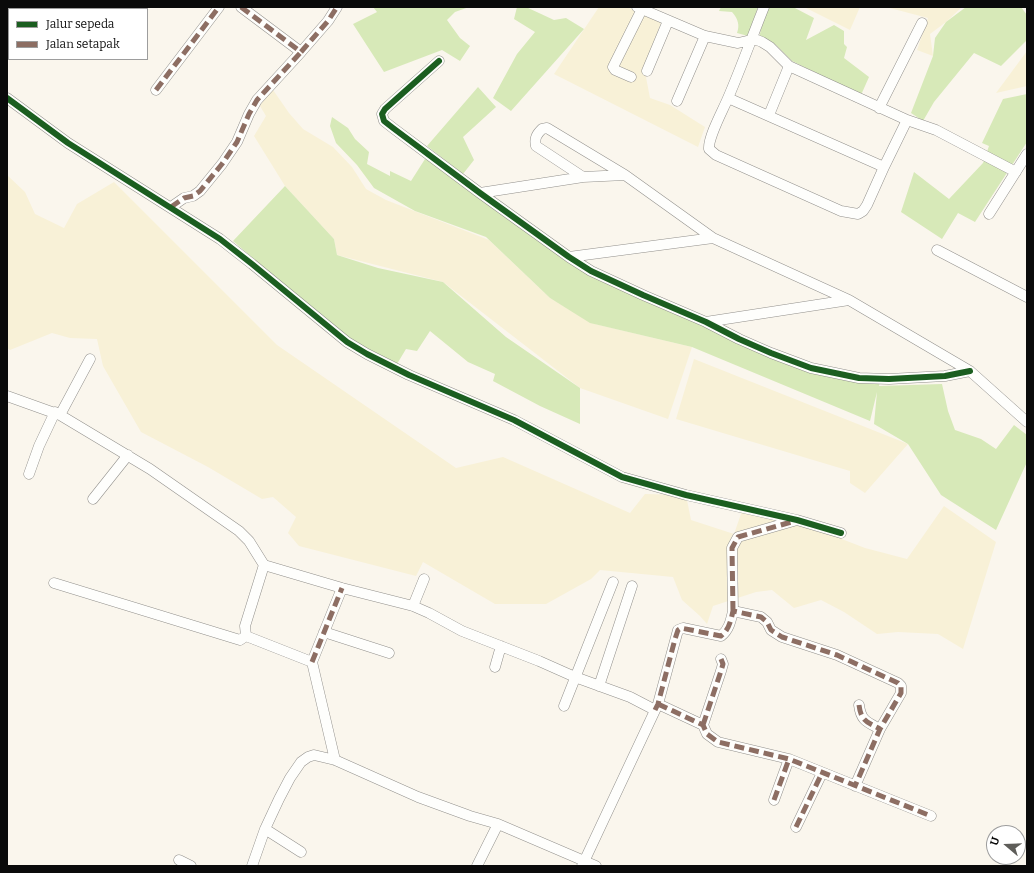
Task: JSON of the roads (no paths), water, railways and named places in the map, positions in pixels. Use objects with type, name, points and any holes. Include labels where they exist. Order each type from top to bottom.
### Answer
[{"type":"street","points":[[156,90],[219,7]]},
{"type":"street","points":[[241,7],[301,52]]},
{"type":"street","points":[[171,207],[184,198],[193,196],[200,191],[222,164],[237,142],[249,114],[257,100],[301,52],[337,7]]},
{"type":"street","points":[[764,7],[710,140],[709,149],[716,155],[841,211],[858,214],[863,211],[867,205],[907,120]]},
{"type":"street","points":[[631,77],[615,70],[613,67],[639,8],[706,36],[738,43],[752,37]]},
{"type":"street","points":[[647,71],[668,21]]},
{"type":"street","points":[[879,108],[922,23]]},
{"type":"street","points":[[677,101],[706,36]]},
{"type":"street","points":[[752,37],[770,47],[789,66],[879,108],[936,130],[1016,172]]},
{"type":"street","points":[[439,61],[385,109],[382,114],[384,121],[480,193],[591,271],[706,322],[739,339],[810,368],[859,378],[889,379],[945,376],[970,371]]},
{"type":"street","points":[[770,115],[789,66]]},
{"type":"street","points":[[7,98],[68,143],[220,239],[347,342],[367,354],[409,375],[514,420],[622,477],[686,495],[797,520],[841,533]]},
{"type":"street","points":[[728,98],[770,115],[884,167]]},
{"type":"street","points":[[583,177],[536,146],[535,137],[542,128],[552,130],[625,174],[713,238],[849,300],[970,371],[1027,422]]},
{"type":"street","points":[[989,214],[1027,154]]},
{"type":"street","points":[[480,193],[583,177],[625,174]]},
{"type":"street","points":[[569,257],[713,238]]},
{"type":"street","points":[[937,250],[1027,297]]},
{"type":"street","points":[[706,322],[849,300]]},
{"type":"street","points":[[29,474],[39,446],[90,359]]},
{"type":"street","points":[[7,396],[58,414],[150,469],[239,531],[249,541],[264,565],[342,588],[413,606],[430,613],[462,631],[539,661],[575,677],[703,725]]},
{"type":"street","points":[[93,499],[128,455]]},
{"type":"street","points":[[583,864],[657,707],[678,630],[684,628],[721,636],[725,633],[730,623],[733,611],[732,548],[738,537],[797,520]]},
{"type":"street","points":[[246,636],[245,626],[264,565]]},
{"type":"street","points":[[413,606],[424,579]]},
{"type":"street","points":[[564,706],[613,582]]},
{"type":"street","points":[[54,584],[240,640],[246,636]]},
{"type":"street","points":[[599,686],[632,586]]},
{"type":"street","points":[[335,760],[312,662],[342,588]]},
{"type":"street","points":[[733,611],[761,617],[767,622],[771,630],[782,637],[830,653],[898,683],[901,686],[901,693],[880,729],[855,786]]},
{"type":"street","points":[[324,632],[389,653]]},
{"type":"street","points":[[246,636],[312,662]]},
{"type":"street","points":[[495,667],[501,646]]},
{"type":"street","points":[[721,659],[723,664],[703,725],[707,734],[718,742],[789,759],[931,816]]},
{"type":"street","points":[[859,705],[862,718],[880,729]]},
{"type":"street","points":[[252,866],[265,829],[286,785],[302,762],[308,757],[314,755],[335,760],[418,797],[470,816],[498,824],[583,864],[596,866]]},
{"type":"street","points":[[774,800],[789,759]]},
{"type":"street","points":[[796,826],[822,773]]},
{"type":"street","points":[[476,866],[498,824]]},
{"type":"street","points":[[265,829],[301,852]]},
{"type":"street","points":[[179,860],[192,866]]}]
